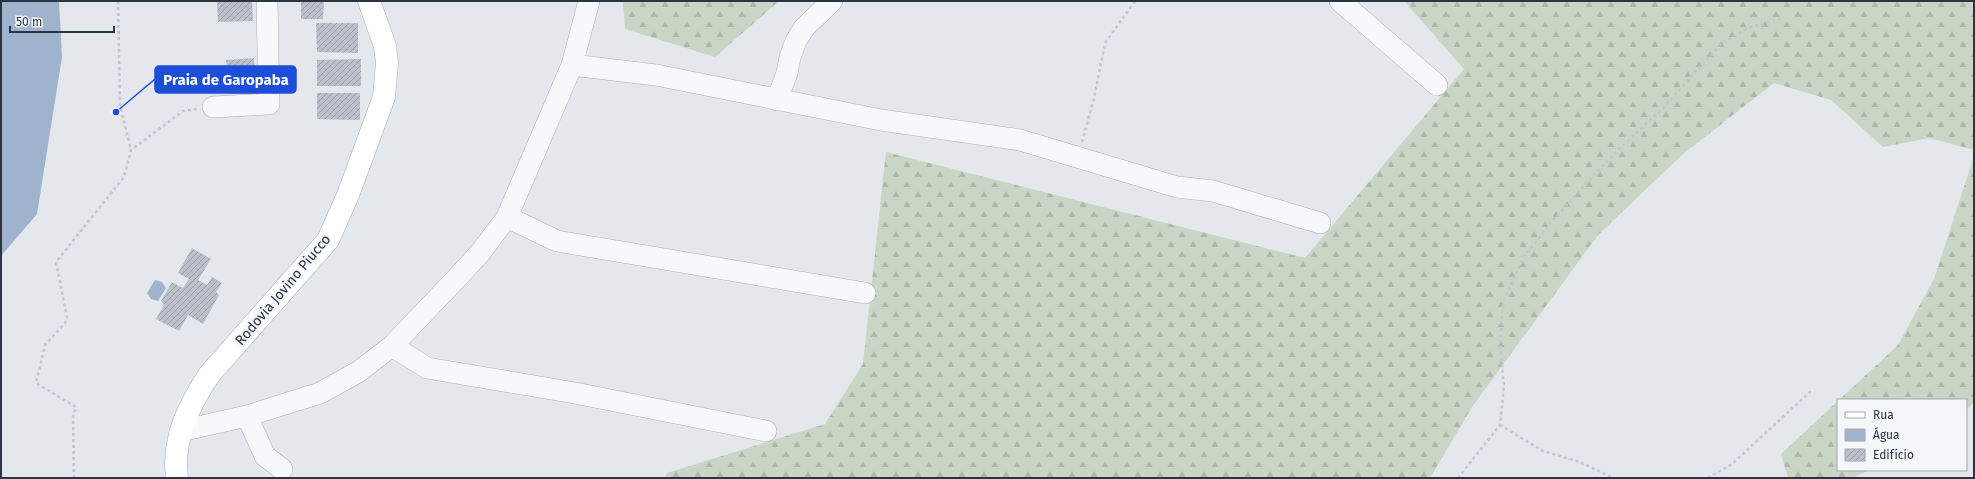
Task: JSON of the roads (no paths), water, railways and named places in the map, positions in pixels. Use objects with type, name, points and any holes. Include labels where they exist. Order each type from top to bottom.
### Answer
[{"type":"main road","name":"Rodovia Jovino Piucco","points":[[177,478],[175,460],[180,431],[190,406],[209,375],[328,240],[340,214],[362,153],[379,113],[386,81],[385,46],[369,1]]},
{"type":"street","points":[[213,107],[269,104],[267,1]]},
{"type":"street","points":[[180,431],[247,416],[320,393],[358,372],[392,346],[480,253],[507,217],[572,65],[589,1]]},
{"type":"street","points":[[777,100],[787,74],[790,57],[796,41],[804,28],[832,1]]},
{"type":"street","points":[[1340,1],[1437,85]]},
{"type":"street","points":[[572,65],[656,75],[881,120],[1020,140],[1177,187],[1213,192],[1320,222]]},
{"type":"street","points":[[507,217],[557,241],[865,293]]},
{"type":"street","points":[[392,346],[427,368],[575,393],[766,431]]},
{"type":"street","points":[[247,416],[265,456],[282,469]]},
{"type":"water","points":[[1,1],[59,1],[62,57],[37,214],[1,256]]},
{"type":"water","points":[[155,280],[162,282],[166,288],[158,301],[151,299],[147,293]]},
{"type":"place","name":"Praia de Garopaba","points":[[116,112]]}]
